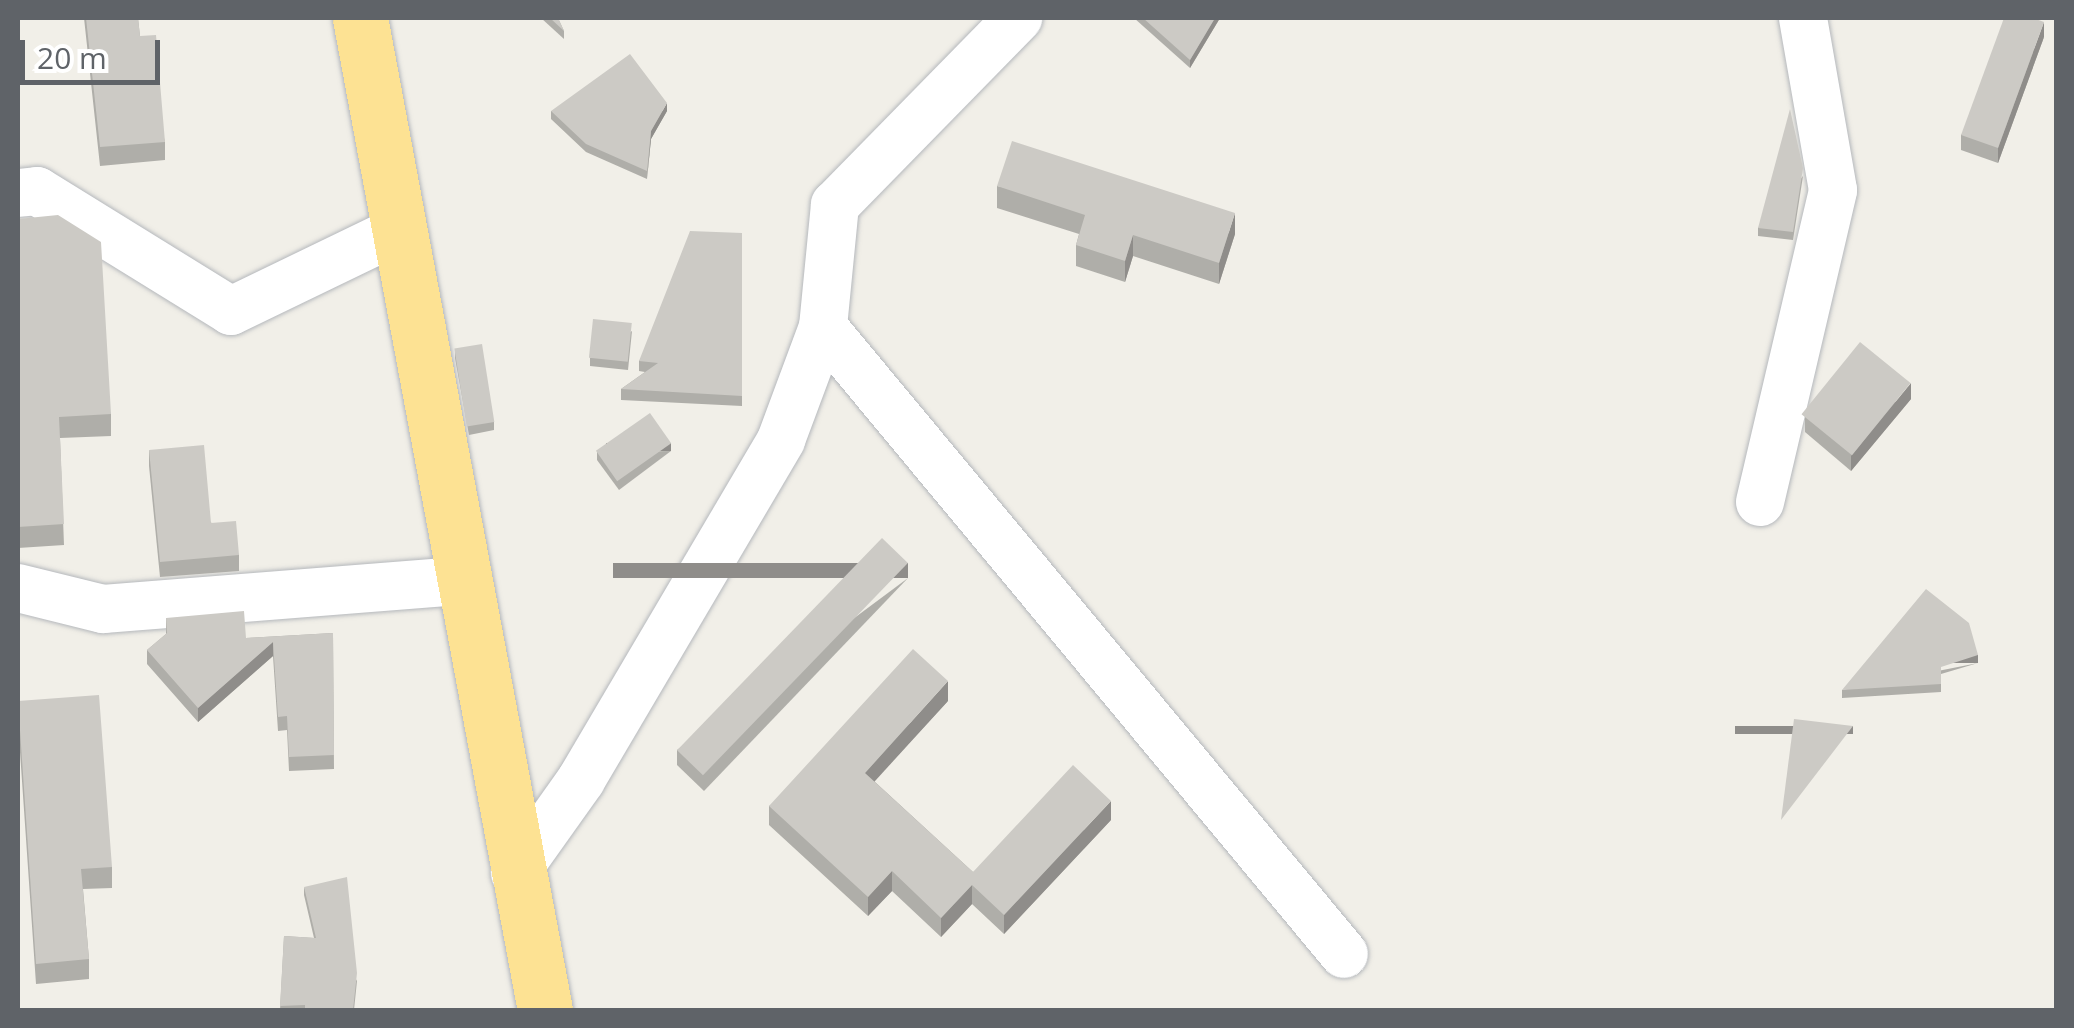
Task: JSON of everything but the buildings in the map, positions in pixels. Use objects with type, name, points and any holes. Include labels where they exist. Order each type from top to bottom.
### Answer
[{"type":"highway","points":[[360,18],[468,580],[516,872],[545,1010]]},
{"type":"street","points":[[516,872],[581,780],[781,440],[823,327],[835,205],[1018,18]]},
{"type":"street","points":[[1760,502],[1833,190],[1804,18]]},
{"type":"street","points":[[18,194],[37,190],[231,311],[401,228]]},
{"type":"street","points":[[823,327],[1344,954]]},
{"type":"street","points":[[18,588],[102,609],[468,580]]}]
